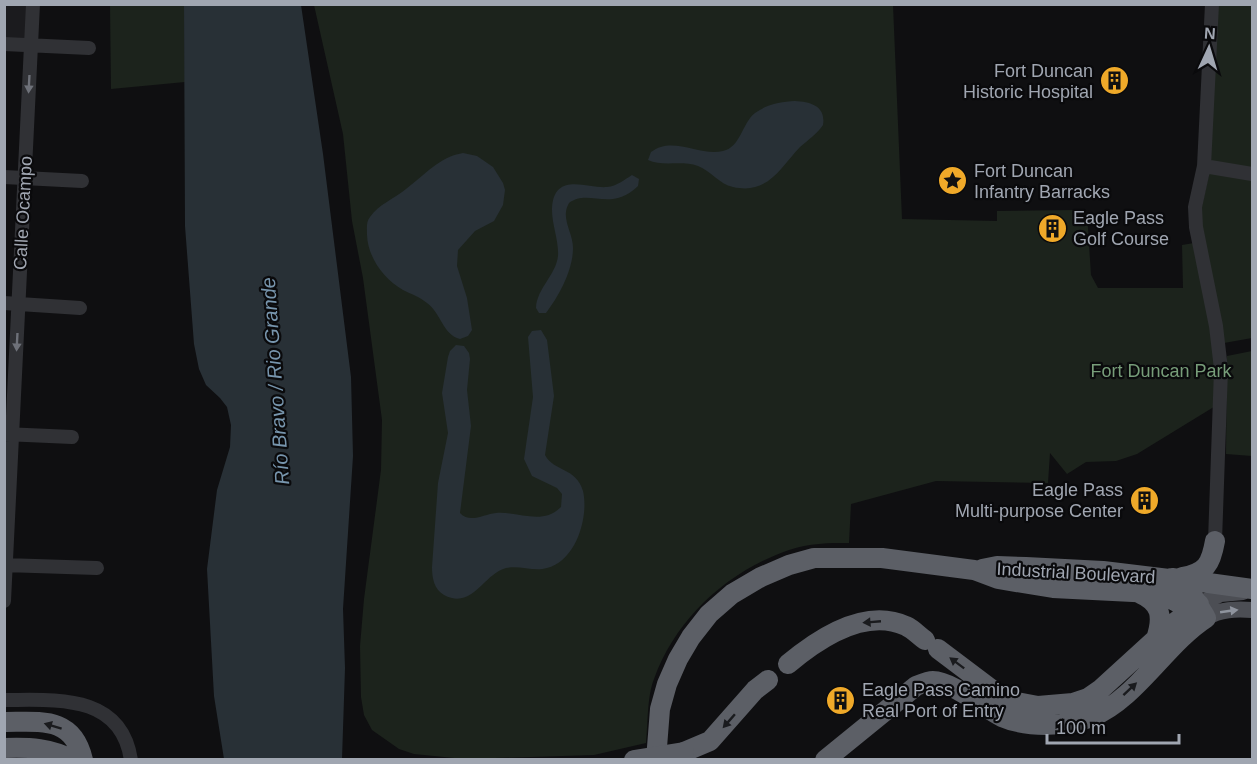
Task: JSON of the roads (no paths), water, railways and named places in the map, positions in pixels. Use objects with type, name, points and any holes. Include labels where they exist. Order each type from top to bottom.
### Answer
[{"type":"highway","points":[[1170,578],[1190,576],[1204,569],[1212,557],[1215,541]]},
{"type":"highway","points":[[1215,541],[1223,571],[1249,590]]},
{"type":"highway","name":"Industrial Boulevard","points":[[656,759],[660,709],[667,684],[691,637],[709,614],[732,594],[761,577],[789,565],[814,558],[848,556],[882,558],[974,570],[998,579],[1053,588],[1153,593],[1198,611]]},
{"type":"highway","name":"Industrial Boulevard","points":[[974,570],[997,566],[1026,567],[1170,578],[1193,595],[1198,611]]},
{"type":"highway","points":[[1170,578],[1249,590]]},
{"type":"highway","points":[[1137,592],[1155,603],[1159,611],[1160,626],[1156,639]]},
{"type":"highway","points":[[825,759],[916,686],[931,681],[944,682],[1004,718],[1020,712],[1088,698],[1156,639],[1198,611]]},
{"type":"highway","points":[[788,664],[825,637],[848,626],[889,621],[907,626],[995,692],[1011,701],[1020,712],[1051,724],[1073,722],[1092,717],[1127,693],[1184,635],[1198,611]]},
{"type":"highway","points":[[634,759],[684,752],[710,741],[755,690],[768,680]]},
{"type":"highway","points":[[4,722],[34,722],[59,726],[75,738],[80,745],[83,759]]},
{"type":"highway","points":[[4,748],[50,749],[73,759]]},
{"type":"main road","points":[[1198,611],[1221,594],[1249,590]]},
{"type":"main road","points":[[1198,611],[1214,613],[1227,610],[1252,610]]},
{"type":"street","name":"Calle Ocampo","points":[[4,601],[8,434],[19,303],[33,4]]},
{"type":"street","points":[[1212,4],[1204,166],[1195,207],[1196,227],[1216,326],[1221,369],[1215,541]]},
{"type":"street","points":[[4,44],[88,48]]},
{"type":"street","points":[[1204,166],[1252,174]]},
{"type":"street","points":[[4,177],[82,181]]},
{"type":"street","points":[[4,303],[80,308]]},
{"type":"street","points":[[8,434],[72,437]]},
{"type":"street","points":[[5,565],[97,568]]},
{"type":"street","points":[[4,700],[68,701],[89,705],[104,713],[116,724],[127,744],[131,759]]},
{"type":"water","name":"Río Bravo / Rio Grande","points":[[184,5],[301,5],[323,154],[351,377],[353,456],[343,609],[345,668],[342,759],[224,759],[214,696],[207,569],[217,490],[230,447],[231,425],[227,407],[206,385],[199,369],[194,344],[185,226]]},
{"type":"water","points":[[807,102],[820,109],[823,125],[772,178],[755,187],[733,187],[703,168],[692,164],[659,163],[648,160],[651,152],[659,147],[677,146],[714,152],[729,149],[738,140],[755,113],[774,104]]},
{"type":"water","points":[[463,153],[477,156],[493,167],[505,190],[503,205],[494,221],[475,231],[458,250],[457,266],[467,298],[472,330],[468,336],[460,339],[450,333],[432,307],[396,285],[378,267],[370,252],[367,228],[370,217],[382,205],[401,193],[439,162]]},
{"type":"water","points":[[632,175],[639,179],[638,186],[628,194],[609,199],[577,199],[569,203],[566,220],[573,248],[571,265],[551,306],[546,313],[539,313],[536,308],[537,301],[557,263],[552,210],[558,190],[573,184],[611,186]]},
{"type":"water","points":[[541,330],[547,340],[554,396],[545,455],[580,483],[583,491],[584,513],[578,537],[566,557],[557,564],[542,569],[506,568],[498,571],[470,595],[454,598],[444,595],[434,583],[432,567],[438,483],[448,433],[442,393],[448,357],[456,345],[464,346],[470,359],[467,390],[471,426],[460,513],[468,518],[496,513],[538,517],[554,513],[561,507],[562,494],[557,488],[532,476],[524,459],[533,397],[528,337],[532,331]]},
{"type":"place","name":"Fort Duncan Historic Hospital","points":[[1114,81]]},
{"type":"place","name":"Fort Duncan Infantry Barracks","points":[[953,181]]},
{"type":"place","name":"Eagle Pass Golf Course","points":[[1052,228]]},
{"type":"place","name":"Eagle Pass Multi-purpose Center","points":[[1144,500]]},
{"type":"place","name":"Eagle Pass Camino Real Port of Entry","points":[[841,700]]},
{"type":"park label","name":"Fort Duncan Park","points":[[1161,371]]}]
